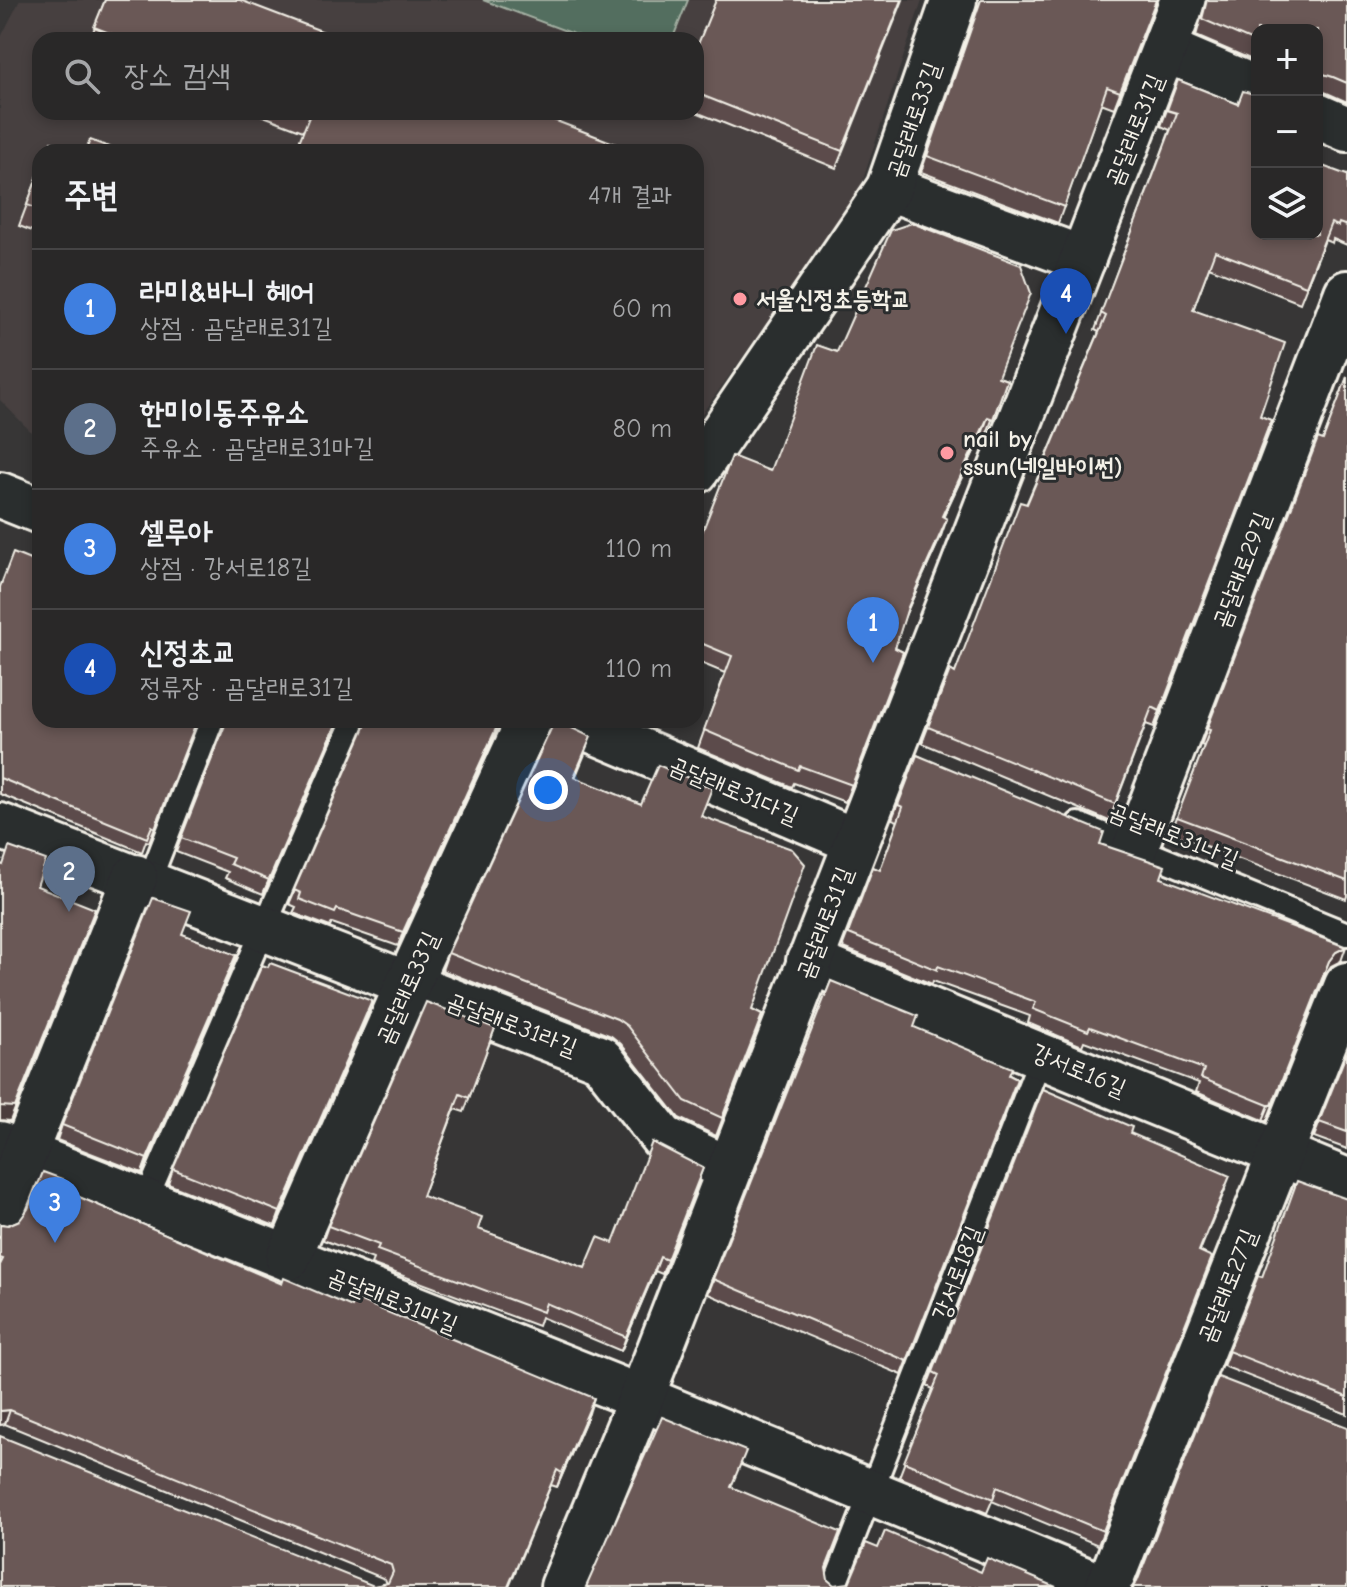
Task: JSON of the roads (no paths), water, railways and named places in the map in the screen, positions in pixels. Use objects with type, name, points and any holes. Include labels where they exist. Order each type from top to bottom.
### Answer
[{"type":"street","name":"곰달래로33길","points":[[704,459],[889,188],[954,0]]},
{"type":"street","name":"곰달래로31길","points":[[563,1587],[641,1398],[855,841],[907,752],[1083,259],[1183,0]]},
{"type":"street","points":[[1166,50],[1251,86]]},
{"type":"street","points":[[1323,119],[1347,129]]},
{"type":"street","points":[[889,188],[1083,259]]},
{"type":"street","name":"곰달래로29길","points":[[1135,848],[1347,293]]},
{"type":"street","name":"곰달래로33길","points":[[288,1258],[408,984],[525,728]]},
{"type":"street","name":"곰달래로31다길","points":[[587,728],[855,841]]},
{"type":"street","name":"곰달래로31라길","points":[[0,826],[601,1059],[663,1138],[728,1169]]},
{"type":"street","points":[[0,1214],[13,1149],[142,880]]},
{"type":"street","name":"강서로16길","points":[[809,961],[1347,1181]]},
{"type":"street","name":"곰달래로27길","points":[[1105,1587],[1208,1375],[1279,1155],[1347,985]]},
{"type":"street","name":"곰달래로31마길","points":[[13,1149],[641,1398]]},
{"type":"street","points":[[641,1398],[1105,1587]]},
{"type":"lane","points":[[142,880],[208,728]]},
{"type":"lane","points":[[145,1202],[350,728]]},
{"type":"lane","name":"곰달래로31나길","points":[[1064,818],[1347,934]]},
{"type":"lane","name":"강서로18길","points":[[834,1587],[1042,1054]]},
{"type":"place","name":"서울신정초등학교","points":[[740,299]]},
{"type":"place","name":"신정초교","points":[[1066,334]]},
{"type":"place","name":"nail by ssun(네일바이썬)","points":[[947,453]]},
{"type":"place","name":"라미&바니 헤어","points":[[873,663]]},
{"type":"place","name":"한미이동주유소","points":[[69,912]]},
{"type":"place","name":"셀루아","points":[[55,1243]]}]
